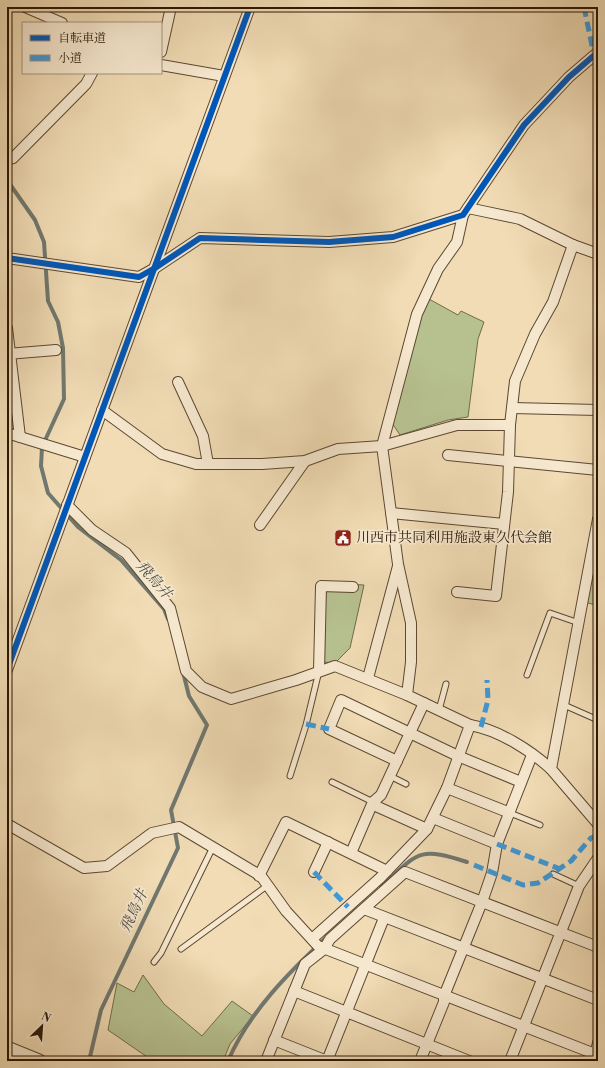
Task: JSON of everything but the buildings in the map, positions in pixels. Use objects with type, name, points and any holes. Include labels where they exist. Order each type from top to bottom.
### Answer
[{"type":"street","points":[[25,7],[60,22]]},
{"type":"street","points":[[162,48],[171,7]]},
{"type":"street","points":[[7,670],[250,7]]},
{"type":"street","points":[[407,695],[411,662],[411,623],[398,564],[382,446],[416,314],[438,269],[457,242],[465,212],[524,125],[569,77],[598,52]]},
{"type":"street","points":[[162,65],[224,76]]},
{"type":"street","points":[[7,160],[13,158],[86,84],[91,74]]},
{"type":"street","points":[[7,258],[139,277],[200,238],[329,242],[385,238],[393,237],[465,212],[520,219],[573,245],[598,254]]},
{"type":"street","points":[[457,592],[496,596],[504,524],[509,462],[510,425],[515,381],[535,334],[554,302],[573,245]]},
{"type":"street","points":[[7,328],[20,437]]},
{"type":"street","points":[[9,354],[56,350]]},
{"type":"street","points":[[178,382],[203,436],[208,464]]},
{"type":"street","points":[[512,408],[598,410]]},
{"type":"street","points":[[102,410],[162,454],[196,464],[262,464],[304,461],[338,449],[382,446],[457,425],[510,425]]},
{"type":"street","points":[[7,433],[85,457]]},
{"type":"street","points":[[448,455],[598,470]]},
{"type":"street","points":[[260,526],[304,461]]},
{"type":"street","points":[[68,505],[74,513],[92,530],[126,553],[170,608],[186,671],[202,687],[231,699],[289,682],[335,666],[368,678],[470,725],[481,727],[519,745],[540,759],[551,769],[598,824]]},
{"type":"street","points":[[391,513],[504,524]]},
{"type":"street","points":[[551,769],[580,623],[598,519]]},
{"type":"street","points":[[368,678],[398,564]]},
{"type":"street","points":[[319,671],[321,586],[353,587]]},
{"type":"street","points":[[397,761],[328,733],[341,700],[458,756],[521,782]]},
{"type":"street","points":[[351,853],[373,802],[381,795],[424,703]]},
{"type":"street","points":[[312,939],[387,871],[428,829],[447,788],[470,725]]},
{"type":"street","points":[[420,1061],[444,1002],[444,996],[482,902],[492,873],[497,844],[532,755]]},
{"type":"street","points":[[447,788],[510,813]]},
{"type":"street","points":[[373,802],[378,807],[428,829]]},
{"type":"street","points":[[432,818],[497,844]]},
{"type":"street","points":[[260,876],[286,822],[387,871]]},
{"type":"street","points":[[7,824],[84,868],[107,866],[152,833],[179,827],[260,876],[286,911],[318,946],[523,1027],[594,1058],[598,1043]]},
{"type":"street","points":[[314,872],[328,842]]},
{"type":"street","points":[[510,1061],[579,886],[598,858]]},
{"type":"street","points":[[266,1061],[305,964],[324,949],[330,939],[405,872],[598,947]]},
{"type":"street","points":[[364,910],[598,1000]]},
{"type":"street","points":[[274,1040],[327,1061],[384,918]]},
{"type":"street","points":[[294,991],[469,1061]]},
{"type":"street","points":[[7,1048],[39,1061]]},
{"type":"lane","points":[[527,675],[550,613],[580,623]]},
{"type":"lane","points":[[290,776],[306,725],[319,671]]},
{"type":"lane","points":[[439,710],[446,684]]},
{"type":"lane","points":[[564,705],[598,720]]},
{"type":"lane","points":[[390,776],[406,784]]},
{"type":"lane","points":[[332,782],[373,802]]},
{"type":"lane","points":[[510,813],[540,826]]},
{"type":"lane","points":[[154,962],[161,953],[213,847]]},
{"type":"lane","points":[[553,874],[579,886]]},
{"type":"lane","points":[[181,949],[268,885]]},
{"type":"green space","points":[[429,299],[458,315],[461,311],[484,322],[478,339],[468,417],[448,420],[400,435],[392,423],[420,319]]},
{"type":"green space","points":[[598,540],[598,606],[585,602]]},
{"type":"green space","points":[[326,583],[364,585],[350,648],[335,663],[324,662]]},
{"type":"green space","points":[[143,975],[164,1004],[202,1036],[232,1001],[253,1016],[230,1044],[223,1061],[153,1061],[108,1030],[117,983],[134,992]]},
{"type":"waterway","name":"飛鳥井","points":[[7,180],[35,220],[44,242],[48,301],[58,322],[63,348],[64,399],[42,447],[41,466],[48,493],[78,527],[121,560],[164,609],[168,619]]},
{"type":"waterway","name":"飛鳥井","points":[[89,1061],[101,1010],[178,848],[171,810],[207,725],[189,696],[183,672]]},
{"type":"waterway","points":[[381,887],[403,866],[419,856],[438,854],[467,862]]},
{"type":"waterway","points":[[228,1061],[247,1026],[259,1009],[285,978],[328,936]]},
{"type":"marked path","points":[[584,7],[594,55]]},
{"type":"marked path","points":[[481,727],[488,700],[487,680]]},
{"type":"marked path","points":[[306,724],[329,729]]},
{"type":"marked path","points":[[474,865],[523,885],[538,883],[571,861],[591,838],[598,835]]},
{"type":"marked path","points":[[497,844],[560,869]]},
{"type":"marked path","points":[[314,872],[348,907]]},
{"type":"cycle path","points":[[7,670],[250,7]]},
{"type":"cycle path","points":[[7,258],[139,277],[200,238],[329,242],[393,237],[463,215],[524,125],[569,77],[598,52]]},
{"type":"place","name":"川西市共同利用施設東久代会館","points":[[343,538]]}]
